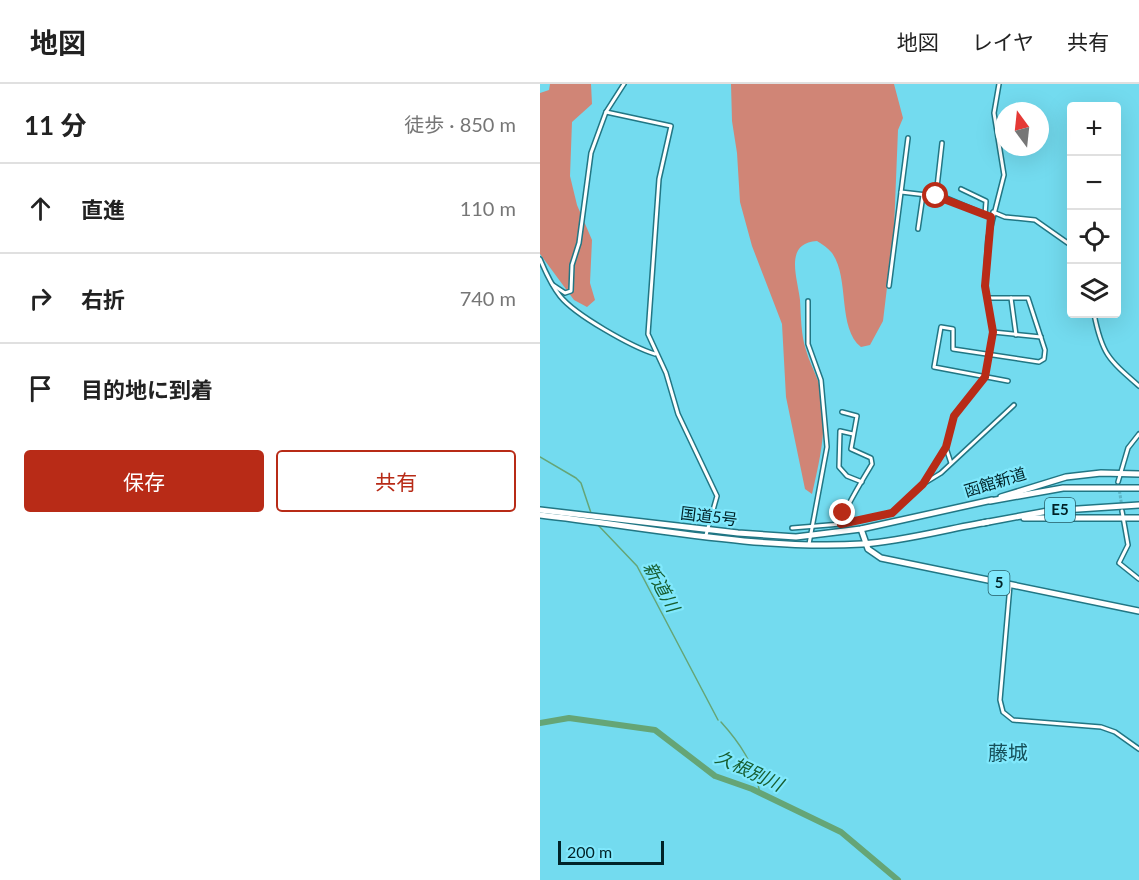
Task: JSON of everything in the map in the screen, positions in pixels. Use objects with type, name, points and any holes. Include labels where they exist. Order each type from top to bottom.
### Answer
[{"type":"highway","name":"函館新道","points":[[861,529],[990,501],[1066,477],[1119,472],[1139,474]]},
{"type":"highway","name":"E5","points":[[990,501],[1063,488],[1139,488]]},
{"type":"highway","name":"E5","points":[[982,523],[1048,511],[1139,505]]},
{"type":"highway","name":"国道5号","points":[[540,510],[588,518]]},
{"type":"highway","points":[[861,529],[865,544],[1029,517],[1123,514],[1139,518]]},
{"type":"highway","name":"国道5号","points":[[540,515],[598,519],[809,545],[865,544]]},
{"type":"highway","name":"国道5号","points":[[707,532],[809,536],[861,529]]},
{"type":"highway","name":"5","points":[[865,544],[881,558],[1139,611]]},
{"type":"street","points":[[553,285],[565,293],[571,291],[572,264],[579,243],[591,153],[606,112],[624,84]]},
{"type":"street","points":[[923,484],[946,447],[954,416],[985,377],[990,355],[993,332],[985,280],[991,217],[1004,176],[994,112],[999,84]]},
{"type":"street","points":[[606,112],[671,126],[659,179],[648,334],[666,374],[678,414],[717,496],[707,532]]},
{"type":"street","points":[[889,286],[908,138]]},
{"type":"street","points":[[936,196],[942,143]]},
{"type":"street","points":[[961,189],[986,201],[985,215]]},
{"type":"street","points":[[901,192],[936,196],[991,217]]},
{"type":"street","points":[[918,230],[923,195]]},
{"type":"street","points":[[993,212],[1035,220],[1067,243]]},
{"type":"street","points":[[540,259],[553,285],[570,306],[641,350],[657,355]]},
{"type":"street","points":[[988,298],[1028,298],[1031,301],[1045,355],[1042,361],[953,349],[953,329],[942,327],[934,367],[1008,381]]},
{"type":"street","points":[[1011,298],[1016,335]]},
{"type":"street","points":[[808,301],[808,344],[821,380],[826,447],[810,528],[809,545]]},
{"type":"street","points":[[1095,318],[1098,339],[1105,353],[1139,386]]},
{"type":"street","points":[[993,332],[1041,338]]},
{"type":"street","points":[[792,528],[841,524],[892,513],[1014,405]]},
{"type":"street","points":[[841,524],[840,518],[854,500],[872,460],[851,448],[857,416],[842,412]]},
{"type":"street","points":[[854,434],[840,431],[839,467],[847,476],[862,482]]},
{"type":"street","points":[[1118,482],[1119,472],[1128,448],[1139,434]]},
{"type":"street","points":[[946,447],[951,463]]},
{"type":"street","points":[[892,513],[895,522]]},
{"type":"street","points":[[1123,514],[1128,545],[1119,563],[1139,579]]},
{"type":"street","points":[[1010,585],[1000,700],[1005,716],[1012,720],[1101,727],[1115,732],[1139,749]]},
{"type":"shaded area","points":[[550,84],[591,84],[592,104],[572,122],[570,176],[577,205],[592,240],[590,283],[595,300],[587,307],[574,300],[540,254],[540,93],[549,90]]},
{"type":"shaded area","points":[[731,84],[894,84],[903,118],[898,130],[894,229],[883,321],[870,345],[861,347],[849,328],[841,276],[832,253],[817,241],[806,243],[796,255],[803,338],[821,389],[824,414],[823,437],[812,494],[805,489],[786,397],[782,324],[752,246],[740,202],[737,153],[732,121]]},
{"type":"waterway","name":"新道川","points":[[540,457],[581,483],[591,513]]},
{"type":"waterway","name":"新道川","points":[[598,525],[637,566],[718,720]]},
{"type":"waterway","name":"久根別川","points":[[540,723],[569,718],[655,730],[715,776],[752,789],[841,832],[898,880]]},
{"type":"waterway","name":"新道川","points":[[721,722],[745,754],[760,793]]},
{"type":"tunnel","points":[[1118,482],[1122,507]]},
{"type":"district","name":"藤城","points":[[1008,753]]},
{"type":"route","points":[[843,513],[840,518],[841,524],[892,513],[914,493],[923,484],[946,447],[954,416],[985,377],[993,332],[985,286],[991,217],[944,197],[936,196]]}]
